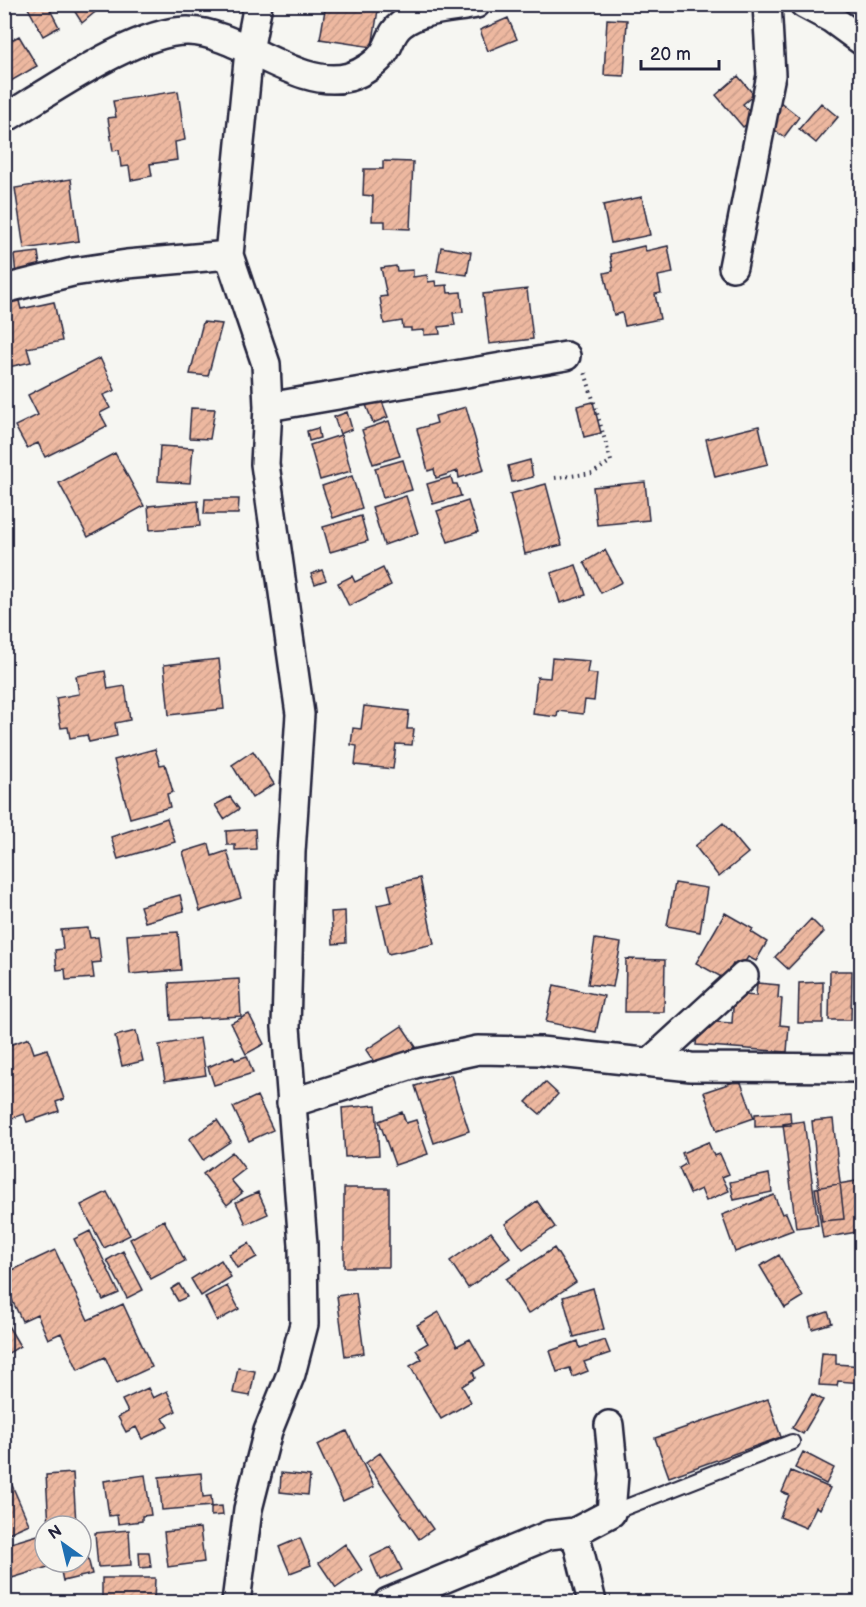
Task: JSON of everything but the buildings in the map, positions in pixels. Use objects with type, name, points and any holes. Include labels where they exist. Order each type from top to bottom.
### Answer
[{"type":"street","points":[[236,1602],[248,1509],[268,1431],[291,1374],[304,1324],[303,1245],[286,1027],[291,852],[300,714],[265,464],[268,407],[266,364],[229,255],[249,51],[258,4]]},
{"type":"street","points":[[4,119],[133,44],[160,34],[189,31],[229,42],[305,74],[327,79],[349,77],[369,67],[385,51],[390,37],[400,25],[413,17],[476,4]]},
{"type":"street","points":[[733,267],[771,75],[767,4]]},
{"type":"street","points":[[804,4],[832,19],[861,41]]},
{"type":"street","points":[[4,289],[73,272],[127,264],[229,255]]},
{"type":"street","points":[[268,407],[566,356]]},
{"type":"street","points":[[650,1062],[744,976]]},
{"type":"street","points":[[291,1103],[418,1064],[478,1050],[540,1051],[691,1067],[861,1068]]},
{"type":"street","points":[[388,1602],[549,1535],[575,1532],[611,1513],[614,1475],[609,1425]]},
{"type":"street","points":[[575,1532],[592,1602]]},
{"type":"lane","points":[[611,1513],[792,1442]]},
{"type":"path","points":[[555,478],[593,473],[611,460],[582,362],[578,356],[566,356]]}]
